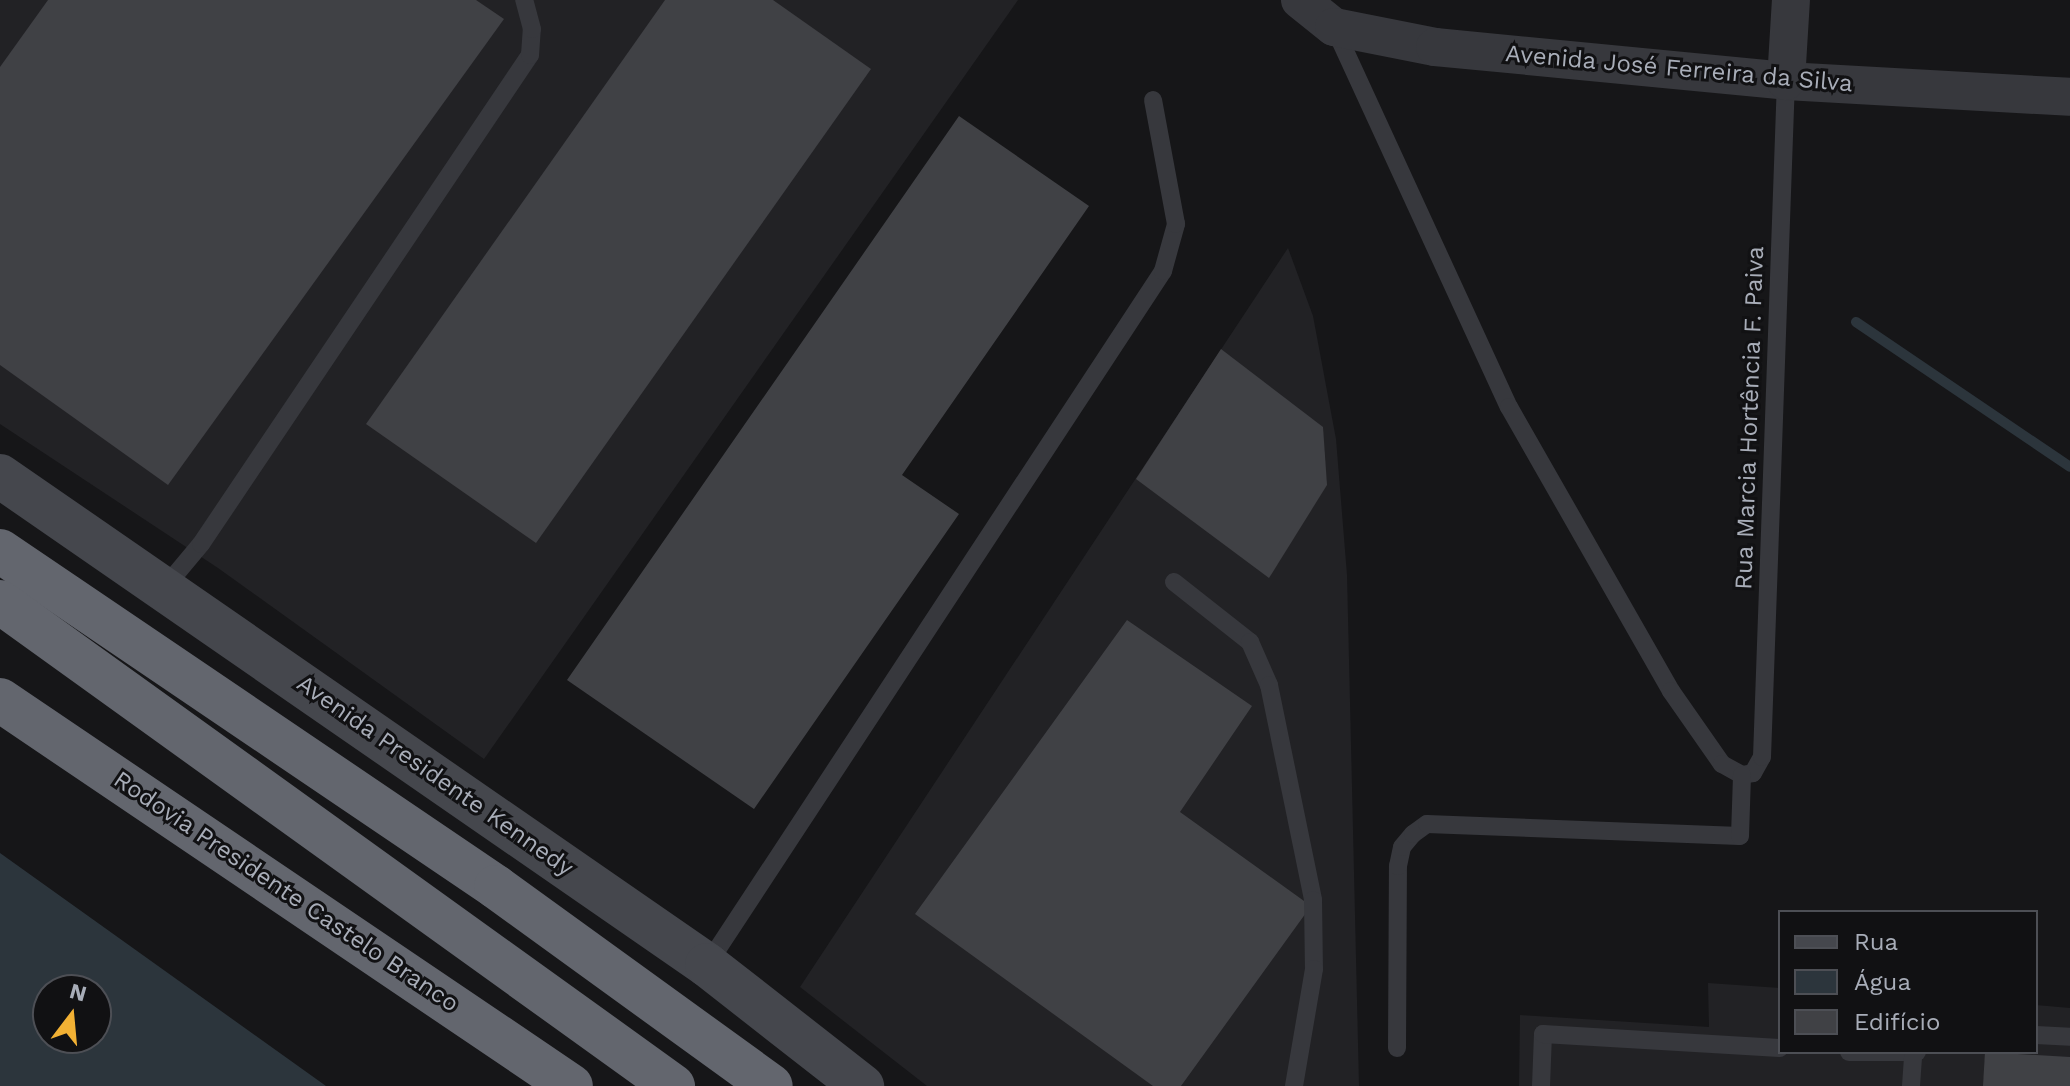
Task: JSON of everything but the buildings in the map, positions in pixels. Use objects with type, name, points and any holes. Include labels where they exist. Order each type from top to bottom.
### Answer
[{"type":"highway","points":[[0,551],[496,887],[771,1086]]},
{"type":"highway","points":[[0,602],[673,1086]]},
{"type":"highway","name":"Rodovia Presidente Castelo Branco","points":[[0,700],[571,1086]]},
{"type":"main road","name":"Avenida Presidente Kennedy","points":[[0,476],[165,587],[707,965],[862,1086]]},
{"type":"street","name":"Avenida José Ferreira da Silva","points":[[1300,0],[1334,27],[1435,47],[1786,81],[2070,97]]},
{"type":"street","points":[[1786,81],[1791,0]]},
{"type":"lane","points":[[165,587],[201,544],[530,55],[532,29],[524,0]]},
{"type":"lane","points":[[1334,27],[1509,407],[1671,691],[1722,764],[1742,775],[1740,836],[1427,824],[1413,834],[1402,847],[1398,866],[1397,1048]]},
{"type":"lane","name":"Rua Marcia Hortência F. Paiva","points":[[1742,775],[1753,773],[1762,757],[1786,81]]},
{"type":"lane","points":[[707,965],[1163,271],[1176,224],[1153,100]]},
{"type":"lane","points":[[1174,582],[1250,642],[1269,685],[1313,900],[1314,969],[1294,1086]]},
{"type":"lane","points":[[1541,1086],[1543,1034],[1778,1048]]},
{"type":"lane","points":[[2038,1035],[2070,1037]]},
{"type":"lane","points":[[1911,1086],[1915,1054]]},
{"type":"shaded area","points":[[0,0],[1018,0],[484,759],[218,568],[0,424]]},
{"type":"shaded area","points":[[1288,248],[1313,316],[1336,439],[1347,575],[1359,1086],[927,1086],[800,987]]},
{"type":"shaded area","points":[[1708,983],[1778,988],[1778,1054],[2038,1054],[2038,1005],[2070,1008],[2070,1086],[1519,1086],[1520,1015],[1709,1027]]},
{"type":"water","points":[[0,853],[326,1086],[0,1086]]},
{"type":"waterway","points":[[1856,322],[2070,467]]}]
